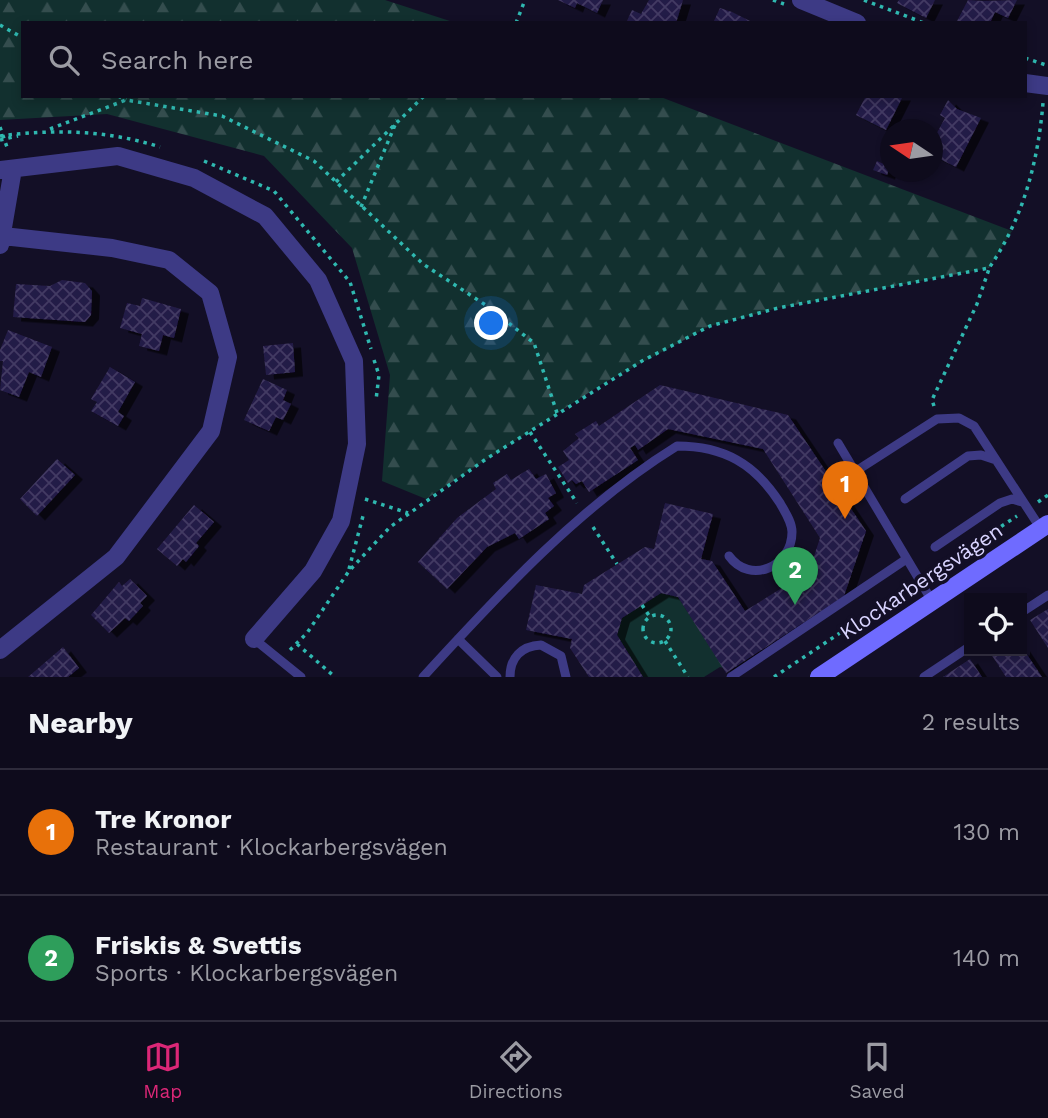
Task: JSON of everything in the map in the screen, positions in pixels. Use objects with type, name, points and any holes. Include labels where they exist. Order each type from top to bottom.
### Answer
[{"type":"main road","name":"Klockarbergsvägen","points":[[819,677],[1044,526]]},
{"type":"street","points":[[800,0],[852,21]]},
{"type":"street","points":[[1027,83],[1047,86]]},
{"type":"street","points":[[0,650],[116,557],[211,431],[228,357],[210,293],[169,260],[112,248],[2,241],[7,169],[54,161],[118,156],[194,178],[265,216],[318,280],[354,361],[357,444],[341,521],[313,571],[254,639]]},
{"type":"lane","points":[[856,471],[937,419],[959,418],[974,426],[1022,502],[1044,526]]},
{"type":"lane","points":[[838,443],[905,560],[932,601]]},
{"type":"lane","points":[[423,677],[458,639],[585,516],[641,468],[677,446],[736,458],[751,466],[778,500],[792,524],[792,536],[785,556],[771,569],[754,571],[736,566],[729,556]]},
{"type":"lane","points":[[905,499],[968,456],[981,455],[996,460]]},
{"type":"lane","points":[[935,547],[1000,503],[1012,499],[1022,502]]},
{"type":"lane","points":[[731,677],[905,560]]},
{"type":"lane","points":[[1027,609],[1048,595]]},
{"type":"lane","points":[[254,639],[300,677]]},
{"type":"lane","points":[[458,639],[497,677]]},
{"type":"lane","points":[[510,677],[510,666],[520,652],[541,645],[561,656],[566,677]]},
{"type":"lane","points":[[924,677],[964,650]]},
{"type":"path","points":[[517,21],[525,0]]},
{"type":"path","points":[[864,0],[920,21]]},
{"type":"path","points":[[0,24],[21,37]]},
{"type":"path","points":[[1027,59],[1048,66]]},
{"type":"path","points":[[937,419],[932,400],[977,304],[989,268],[1019,218],[1036,155],[1047,86]]},
{"type":"path","points":[[122,98],[222,116],[314,161],[423,264],[487,306],[534,343],[557,414]]},
{"type":"path","points":[[335,181],[422,98]]},
{"type":"path","points":[[2,138],[46,130],[126,100]]},
{"type":"path","points":[[363,208],[397,120]]},
{"type":"path","points":[[0,127],[7,169]]},
{"type":"path","points":[[46,130],[124,135],[172,150]]},
{"type":"path","points":[[196,158],[274,191],[350,282],[379,375],[376,402]]},
{"type":"path","points":[[280,660],[307,633],[349,571],[390,527],[612,378],[710,327],[778,308],[989,268]]},
{"type":"path","points":[[530,432],[617,564]]},
{"type":"path","points":[[349,571],[361,532],[366,489]]},
{"type":"path","points":[[365,499],[408,513]]},
{"type":"path","points":[[642,605],[650,617]]},
{"type":"path","points":[[659,615],[668,620],[672,631],[665,641],[653,643],[645,636],[644,625],[650,617],[659,615]]},
{"type":"path","points":[[665,641],[688,677]]},
{"type":"path","points":[[296,644],[335,677]]},
{"type":"green space","points":[[0,0],[385,0],[450,21],[21,21],[21,98],[663,98],[1012,231],[989,268],[778,308],[710,326],[602,384],[426,499],[382,481],[390,375],[352,248],[264,156],[107,114],[0,120]]},
{"type":"green space","points":[[661,593],[678,597],[724,668],[720,667],[704,677],[643,677],[617,635],[622,618]]},
{"type":"building","points":[[558,0],[603,0],[597,13],[577,3],[575,8]]},
{"type":"building","points":[[649,0],[683,0],[677,21],[627,21],[632,10],[641,14]]},
{"type":"building","points":[[899,0],[935,0],[926,18],[897,3]]},
{"type":"building","points":[[968,0],[1017,0],[1008,18],[995,12],[991,21],[957,21]]},
{"type":"building","points":[[720,8],[750,21],[714,21]]},
{"type":"building","points":[[865,98],[902,98],[892,119],[880,119],[880,127],[856,115]]},
{"type":"building","points":[[948,100],[957,109],[981,118],[956,167],[943,160],[945,118],[940,115]]},
{"type":"building","points":[[877,161],[880,162],[880,172],[873,170]]},
{"type":"building","points":[[62,280],[85,283],[92,291],[91,315],[85,322],[13,317],[16,284],[50,286]]},
{"type":"building","points":[[142,298],[181,309],[174,338],[163,335],[159,351],[139,346],[142,334],[120,328],[127,303],[140,306]]},
{"type":"building","points":[[8,330],[52,347],[41,377],[29,372],[19,397],[0,390],[3,361],[0,361],[0,350]]},
{"type":"building","points":[[293,343],[295,372],[266,375],[263,346]]},
{"type":"building","points":[[110,367],[135,382],[118,412],[124,416],[118,426],[91,411],[97,402],[91,399]]},
{"type":"building","points":[[263,379],[287,390],[283,400],[291,404],[283,420],[276,417],[269,431],[244,420]]},
{"type":"building","points":[[660,385],[788,415],[866,531],[844,596],[726,673],[678,597],[661,593],[622,618],[617,635],[643,677],[589,677],[570,648],[572,639],[526,630],[536,585],[582,594],[584,585],[645,547],[654,549],[665,503],[713,514],[701,559],[712,561],[745,611],[809,571],[820,538],[763,449],[668,429],[638,450],[635,445],[630,448],[638,460],[589,492],[582,481],[576,484],[572,480],[568,483],[558,467],[569,460],[563,451],[579,438],[575,434],[596,421],[599,426]]},
{"type":"building","points":[[57,459],[75,475],[37,516],[20,499]]},
{"type":"building","points":[[529,469],[536,479],[546,474],[556,493],[548,498],[554,506],[545,513],[549,519],[519,539],[515,533],[487,547],[447,589],[418,562],[457,518],[496,489],[493,483],[507,474],[511,480]]},
{"type":"building","points":[[194,505],[214,522],[196,543],[199,546],[186,562],[183,559],[177,566],[157,549]]},
{"type":"building","points":[[130,579],[147,596],[140,603],[143,606],[129,621],[125,618],[109,633],[91,615],[119,582],[122,586]]},
{"type":"building","points":[[1048,609],[1048,648],[1030,620]]},
{"type":"building","points":[[63,647],[79,668],[68,677],[28,677]]},
{"type":"building","points":[[1027,654],[1042,677],[1006,677],[992,656]]},
{"type":"building","points":[[970,659],[982,677],[943,677]]},
{"type":"place","name":"Tre Kronor","points":[[845,519]]},
{"type":"place","name":"Friskis & Svettis","points":[[795,605]]}]
